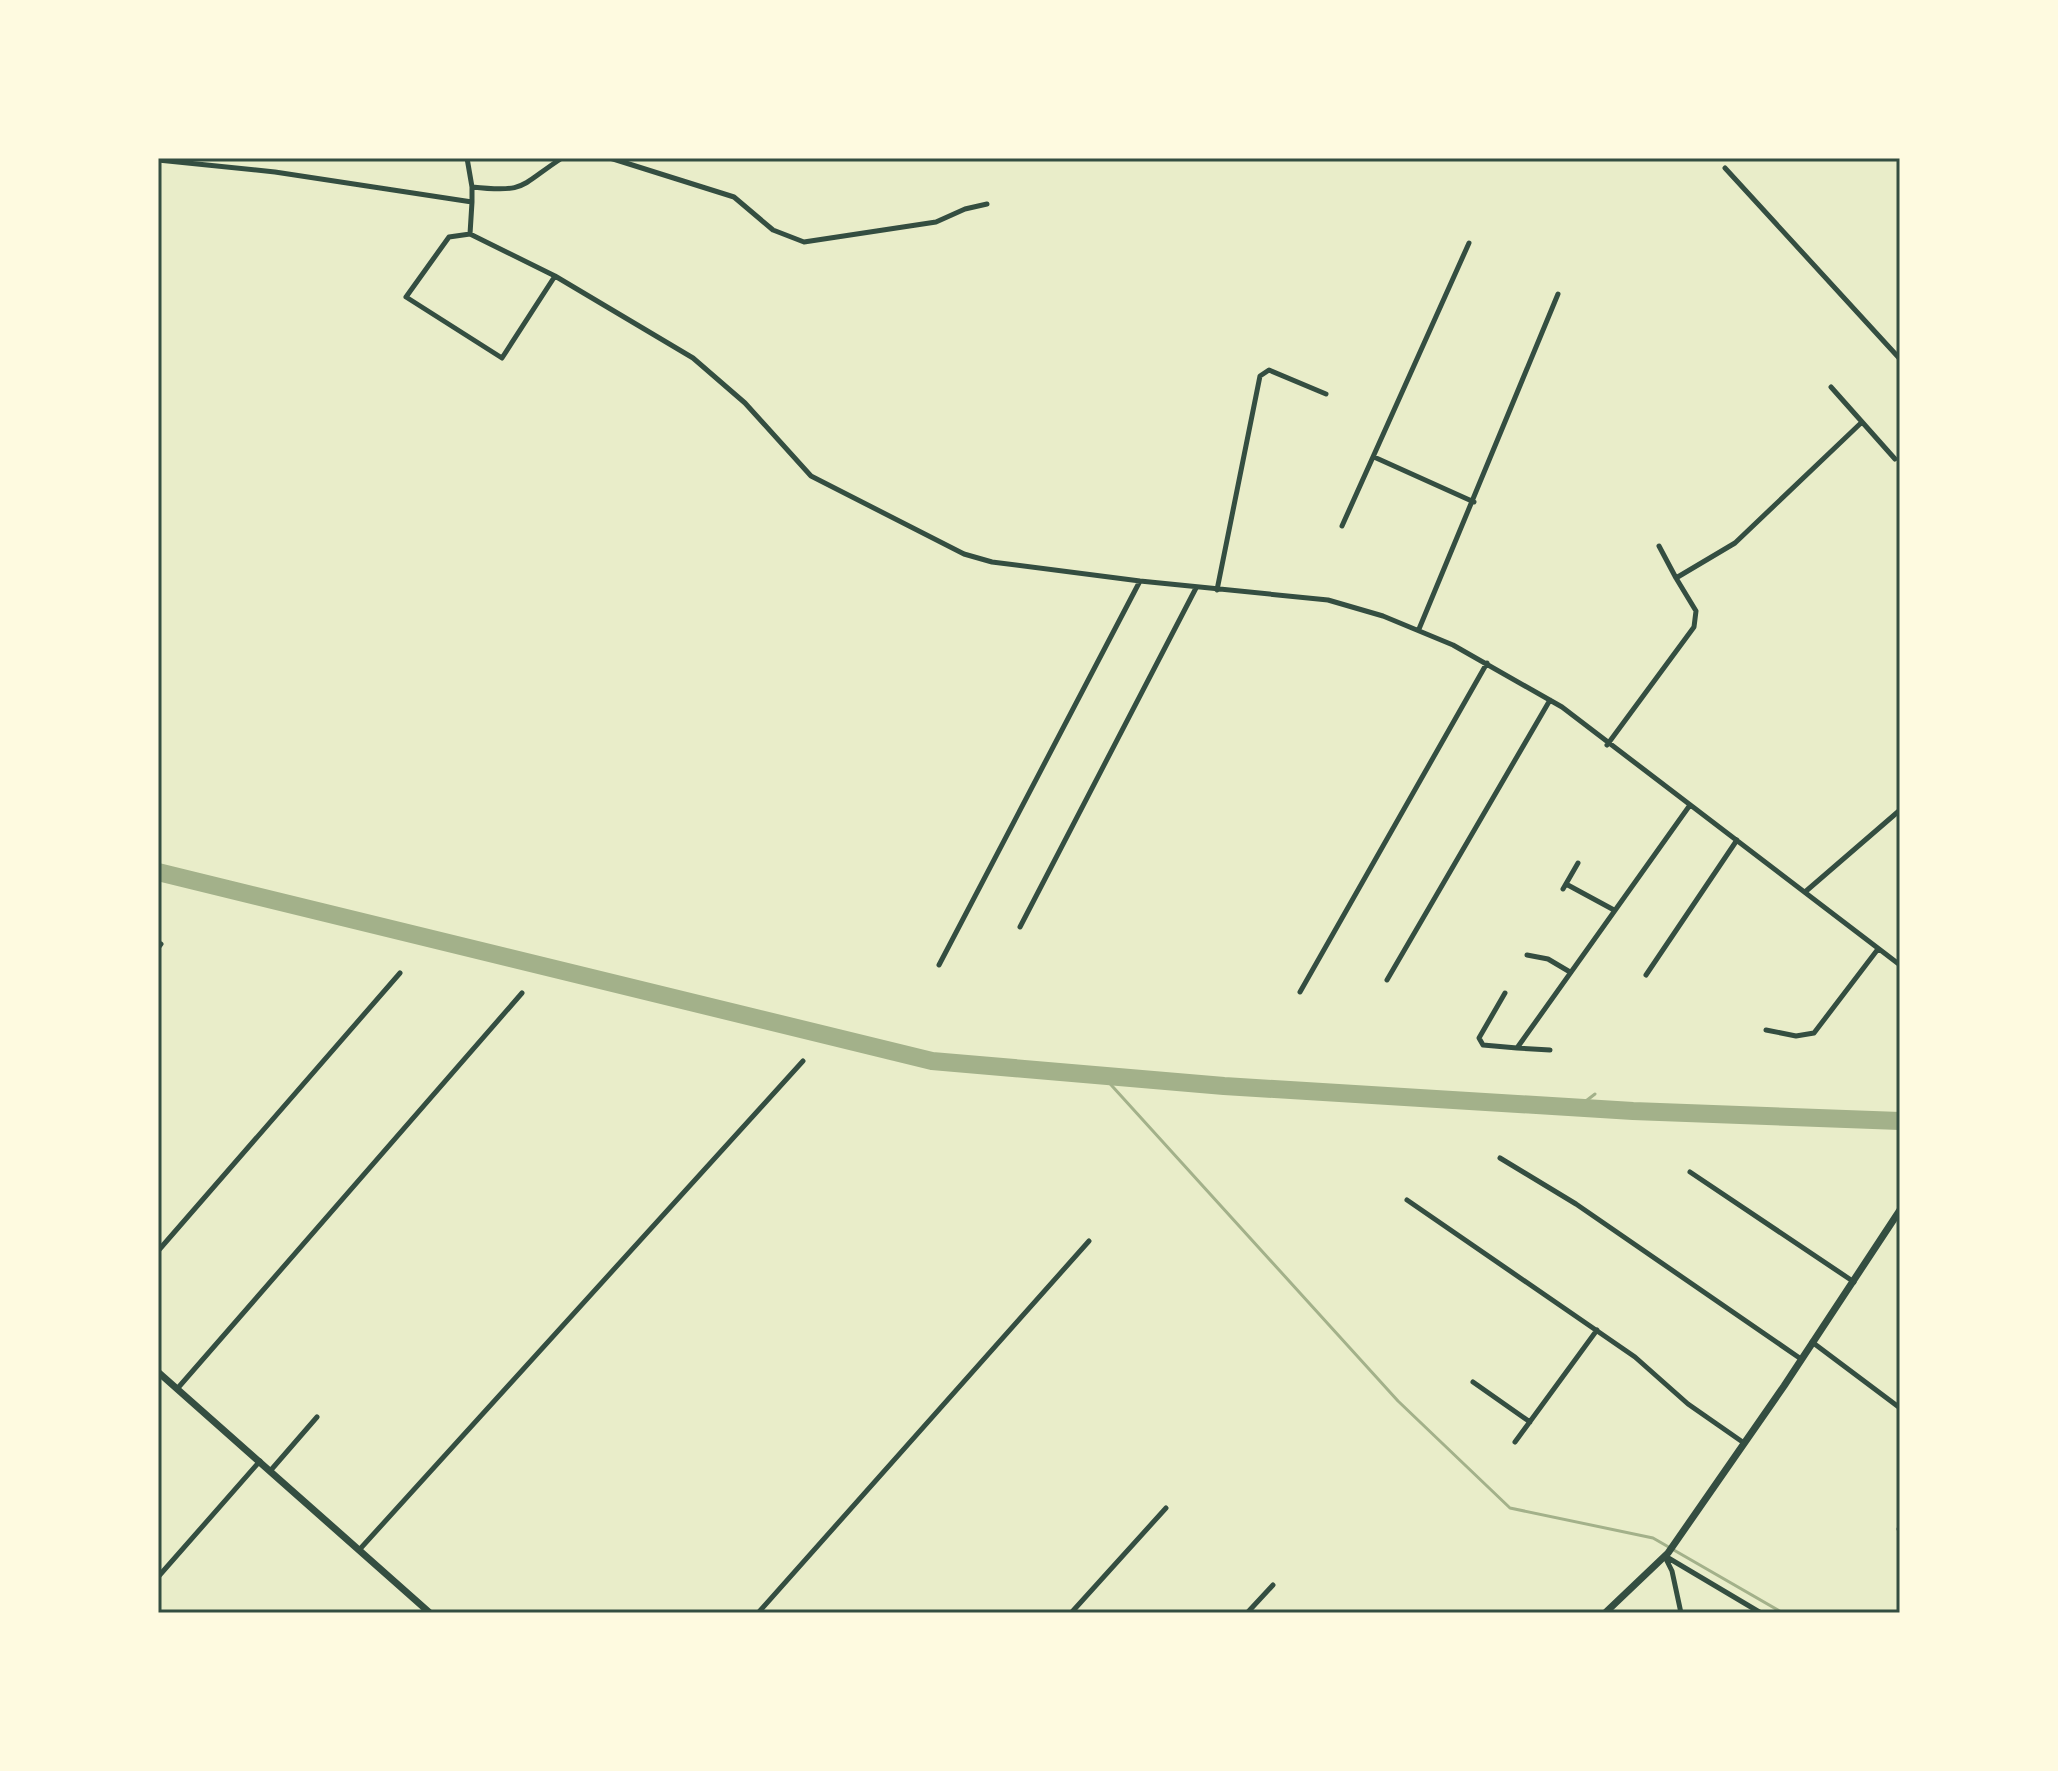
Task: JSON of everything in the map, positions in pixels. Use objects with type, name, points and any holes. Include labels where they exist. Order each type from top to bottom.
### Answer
[{"type":"street","points":[[467,158],[472,187],[470,234]]},
{"type":"street","points":[[472,187],[508,191],[521,188],[562,158]]},
{"type":"street","points":[[610,158],[734,197],[773,230],[804,242],[936,222],[987,204]]},
{"type":"street","points":[[158,160],[286,173],[472,202]]},
{"type":"street","points":[[1725,168],[1900,359]]},
{"type":"street","points":[[555,276],[502,358],[406,297],[449,237],[470,234],[555,276],[693,358],[745,403],[819,481],[972,558],[1196,588],[1328,600],[1419,629],[1487,663],[1550,700],[1900,965]]},
{"type":"street","points":[[1342,526],[1469,243]]},
{"type":"street","points":[[1419,629],[1558,294]]},
{"type":"street","points":[[1217,590],[1260,376],[1269,370],[1326,394]]},
{"type":"street","points":[[1831,387],[1895,459]]},
{"type":"street","points":[[1676,578],[1735,543],[1862,422]]},
{"type":"street","points":[[1374,457],[1474,502]]},
{"type":"street","points":[[1607,745],[1694,627],[1696,611],[1659,546]]},
{"type":"street","points":[[939,965],[1140,581]]},
{"type":"street","points":[[1020,927],[1196,588]]},
{"type":"street","points":[[1300,992],[1487,663]]},
{"type":"street","points":[[1387,980],[1550,700]]},
{"type":"street","points":[[1517,1048],[1690,805]]},
{"type":"street","points":[[1805,892],[1900,810]]},
{"type":"street","points":[[1646,975],[1737,840]]},
{"type":"street","points":[[1578,863],[1564,886],[1614,910]]},
{"type":"street","points":[[1766,1030],[1796,1036],[1814,1033],[1878,949]]},
{"type":"street","points":[[1527,955],[1548,959],[1570,972]]},
{"type":"street","points":[[158,1251],[400,973]]},
{"type":"street","points":[[177,1389],[522,993]]},
{"type":"street","points":[[1505,993],[1479,1042],[1550,1050]]},
{"type":"street","points":[[360,1549],[803,1061]]},
{"type":"street","points":[[1500,1158],[1576,1204],[1801,1359]]},
{"type":"street","points":[[1690,1172],[1854,1282]]},
{"type":"street","points":[[1407,1200],[1653,1370],[1688,1404],[1744,1443]]},
{"type":"street","points":[[1605,1613],[1666,1555],[1678,1539],[1900,1210]]},
{"type":"street","points":[[758,1613],[1089,1241]]},
{"type":"street","points":[[1515,1442],[1597,1330]]},
{"type":"street","points":[[1812,1342],[1900,1408]]},
{"type":"street","points":[[158,1372],[430,1613]]},
{"type":"street","points":[[1473,1382],[1530,1422]]},
{"type":"street","points":[[271,1470],[317,1417]]},
{"type":"street","points":[[158,1577],[260,1461]]},
{"type":"street","points":[[1071,1613],[1166,1508]]},
{"type":"street","points":[[1666,1555],[1681,1613]]},
{"type":"street","points":[[1666,1555],[1761,1613]]},
{"type":"street","points":[[1247,1613],[1273,1585]]},
{"type":"waterway","points":[[158,872],[932,1061],[1224,1086],[1633,1111],[1900,1121]]},
{"type":"waterway","points":[[1103,1076],[1398,1401],[1510,1508],[1653,1538],[1783,1613]]},
{"type":"waterway","points":[[1578,1107],[1595,1094]]}]
